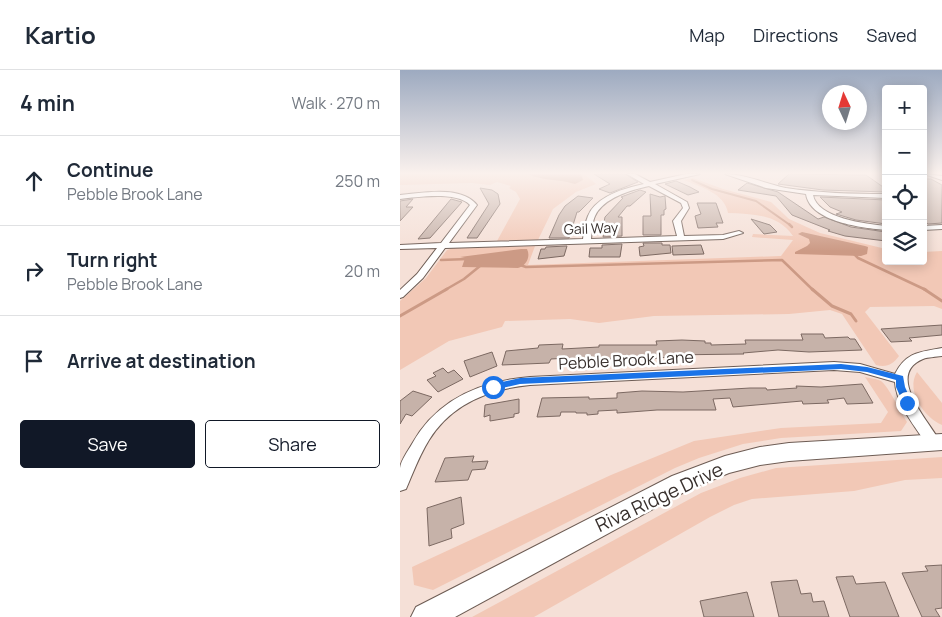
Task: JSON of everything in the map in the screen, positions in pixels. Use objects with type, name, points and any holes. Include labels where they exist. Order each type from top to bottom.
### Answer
[{"type":"street","points":[[400,294],[420,276],[472,208],[474,205],[471,200]]},
{"type":"street","points":[[587,241],[592,216],[600,205],[610,200]]},
{"type":"street","points":[[681,200],[686,205],[686,210],[677,221],[681,238]]},
{"type":"street","points":[[810,200],[830,215],[858,224],[882,227]]},
{"type":"street","points":[[927,228],[942,228]]},
{"type":"street","name":"Gail Way","points":[[400,247],[723,237],[738,233]]},
{"type":"street","points":[[938,442],[904,398],[900,387],[900,379],[905,367],[914,359],[942,352]]},
{"type":"street","name":"Pebble Brook Lane","points":[[400,484],[424,436],[435,421],[467,398],[502,384],[520,381],[834,366],[867,370],[900,379]]},
{"type":"street","name":"Riva Ridge Drive","points":[[426,617],[680,483],[710,470],[774,454],[938,442]]},
{"type":"shaded area","points":[[520,200],[566,200],[553,209],[538,240],[497,241]]},
{"type":"shaded area","points":[[721,200],[762,200],[771,202],[789,219],[820,233],[882,248],[882,265],[927,265],[927,252],[942,251],[942,309],[934,306],[870,307],[865,312],[899,356],[887,366],[876,365],[842,314],[830,310],[789,314],[654,316],[599,323],[570,319],[505,321],[502,327],[449,341],[400,370],[400,301],[426,278],[447,250],[453,248],[535,246],[528,265],[781,256],[793,240],[752,237],[753,234],[793,236],[780,223],[772,219],[756,215],[728,213]]},
{"type":"shaded area","points":[[802,232],[868,247],[867,254],[861,256],[795,254],[795,252],[810,243],[809,239],[798,234]]},
{"type":"shaded area","points":[[527,249],[528,258],[518,268],[462,267],[465,258],[460,257]]},
{"type":"shaded area","points":[[917,372],[942,403],[942,425],[923,410],[915,395],[913,387]]},
{"type":"shaded area","points":[[865,377],[881,381],[887,388],[907,422],[901,431],[781,438],[743,444],[675,468],[433,590],[414,585],[412,567],[611,475],[694,441],[781,428],[881,423],[888,412]]},
{"type":"shaded area","points":[[942,457],[942,478],[905,480],[854,491],[752,499],[734,505],[534,617],[472,617],[701,493],[740,478],[776,468]]},
{"type":"building","points":[[413,200],[406,207],[413,207],[400,221],[400,201]]},
{"type":"building","points":[[451,200],[462,202],[430,238],[418,239]]},
{"type":"building","points":[[486,200],[499,200],[500,204],[477,238],[467,238],[489,204]]},
{"type":"building","points":[[573,200],[591,200],[577,212],[569,238],[549,238],[559,215],[565,206]]},
{"type":"building","points":[[622,200],[637,200],[630,206],[627,206],[618,217],[622,217],[622,236],[603,237],[605,217]]},
{"type":"building","points":[[650,200],[665,200],[666,209],[664,210],[664,215],[661,215],[661,235],[643,235],[643,216],[651,216]]},
{"type":"building","points":[[779,200],[789,200],[818,219],[824,217],[851,227],[882,231],[882,241],[845,236],[828,231],[830,230],[792,215]]},
{"type":"building","points":[[823,200],[882,200],[882,223],[856,220],[836,214],[842,212],[830,207]]},
{"type":"building","points":[[927,200],[942,200],[942,223],[928,224]]},
{"type":"building","points":[[697,203],[716,203],[723,223],[716,223],[718,227],[698,228],[695,216],[701,214]]},
{"type":"building","points":[[751,219],[770,225],[777,232],[764,234]]},
{"type":"building","points":[[643,243],[670,245],[671,253],[640,256],[639,247],[644,246]]},
{"type":"building","points":[[622,244],[620,257],[589,257],[590,248]]},
{"type":"building","points":[[701,245],[704,254],[673,255],[672,246]]},
{"type":"building","points":[[567,246],[564,256],[538,259],[541,249]]},
{"type":"building","points":[[942,325],[942,335],[909,338],[912,341],[891,342],[881,329]]},
{"type":"building","points":[[801,334],[823,334],[825,338],[848,337],[855,339],[862,350],[809,352],[778,350],[744,354],[668,355],[668,357],[652,359],[591,359],[591,361],[567,364],[568,358],[551,359],[549,363],[502,365],[506,351],[538,348],[539,345],[563,344],[562,349],[599,347],[599,345],[657,345],[656,341],[682,340],[705,341],[705,343],[711,343],[711,345],[746,344],[745,340],[803,340]]},
{"type":"building","points":[[492,352],[497,366],[470,377],[464,361]]},
{"type":"building","points":[[443,368],[448,373],[454,370],[463,379],[438,392],[427,380],[436,376],[433,373]]},
{"type":"building","points":[[862,384],[873,403],[847,404],[844,398],[827,400],[829,403],[803,404],[802,401],[733,407],[730,398],[713,399],[716,410],[657,410],[617,413],[617,410],[598,411],[598,414],[587,415],[587,413],[561,412],[560,416],[537,417],[542,398],[617,398],[617,393],[642,391],[683,392],[750,388],[766,388],[767,390],[797,388],[796,386],[821,387]]},
{"type":"building","points":[[413,391],[432,397],[412,416],[406,414],[400,424],[400,401]]},
{"type":"building","points":[[519,399],[519,413],[514,414],[514,417],[490,421],[490,415],[484,417],[485,405]]},
{"type":"building","points":[[474,456],[472,462],[488,461],[485,469],[472,470],[468,480],[435,482],[445,458]]},
{"type":"building","points":[[461,497],[464,524],[451,529],[452,538],[429,546],[427,508]]},
{"type":"building","points":[[942,565],[942,608],[935,609],[940,617],[922,617],[902,573],[928,571],[925,566]]},
{"type":"building","points":[[853,576],[856,584],[885,582],[899,617],[850,617],[836,577]]},
{"type":"building","points":[[797,580],[801,594],[811,593],[813,602],[824,601],[829,617],[779,617],[771,582]]},
{"type":"building","points":[[747,592],[754,617],[704,617],[700,601]]},
{"type":"waterway","points":[[751,200],[756,201],[790,225]]},
{"type":"waterway","points":[[853,253],[858,258],[924,289]]},
{"type":"waterway","points":[[441,260],[468,259]]},
{"type":"waterway","points":[[520,265],[526,267],[782,260],[813,290]]},
{"type":"waterway","points":[[445,290],[464,279],[480,266]]},
{"type":"waterway","points":[[400,316],[447,289]]},
{"type":"waterway","points":[[812,289],[832,306],[851,314],[856,321]]},
{"type":"waterway","points":[[924,289],[942,301]]},
{"type":"route","points":[[493,387],[520,381],[841,366],[854,367],[900,379],[900,387],[907,403]]}]
